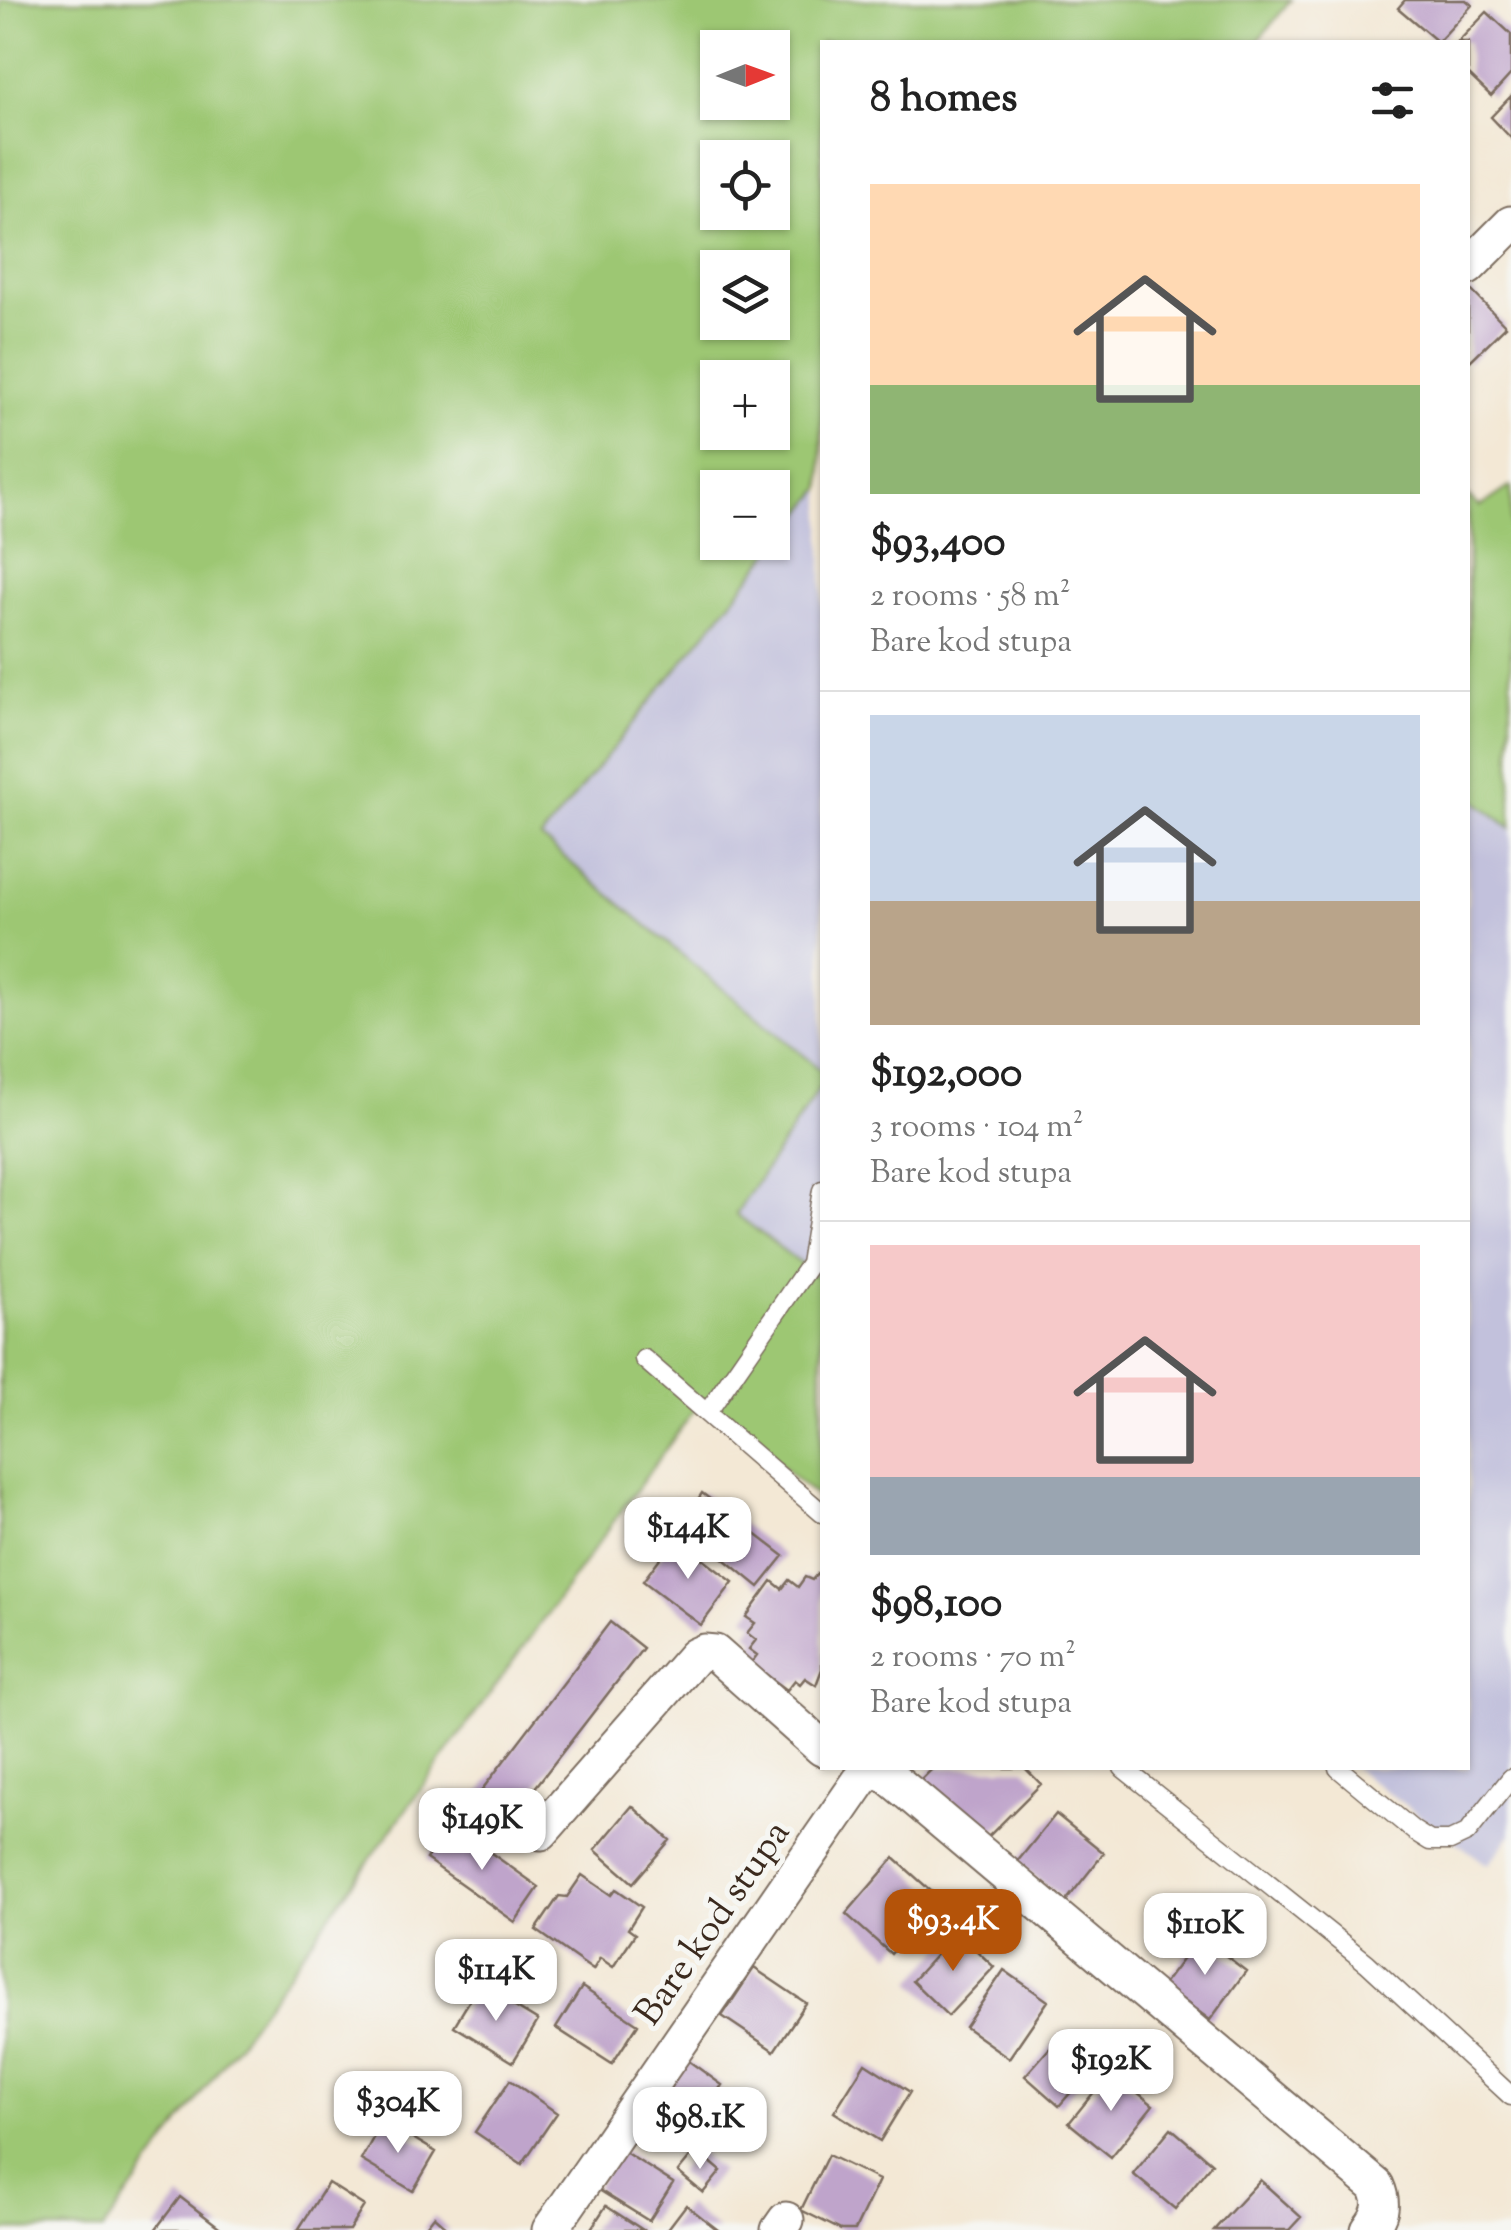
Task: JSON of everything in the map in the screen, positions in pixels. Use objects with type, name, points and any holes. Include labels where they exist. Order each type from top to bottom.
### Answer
[{"type":"street","points":[[1470,265],[1511,224]]},
{"type":"street","points":[[541,1832],[695,1656],[704,1652],[715,1653],[820,1746]]},
{"type":"street","name":"Bare kod stupa","points":[[550,2230],[866,1771],[1376,2186],[1382,2208],[1369,2230]]},
{"type":"lane","points":[[707,1413],[810,1264],[820,1202]]},
{"type":"lane","points":[[644,1360],[820,1510]]},
{"type":"lane","points":[[1126,1770],[1367,1963],[1511,2096]]},
{"type":"lane","points":[[1340,1770],[1414,1831],[1430,1841],[1450,1842],[1468,1833],[1511,1778]]},
{"type":"shaded area","points":[[820,490],[820,1069],[540,838],[764,560],[790,560],[790,528]]},
{"type":"shaded area","points":[[1470,797],[1511,828],[1511,1834],[1488,1865],[1357,1770],[1470,1770]]},
{"type":"shaded area","points":[[820,1087],[820,1278],[736,1214]]},
{"type":"green space","points":[[0,0],[1291,0],[1259,40],[820,40],[820,490],[790,528],[790,470],[700,470],[700,560],[764,560],[541,838],[820,1069],[820,1087],[736,1214],[820,1278],[820,1499],[702,1399],[103,2230],[0,2230]]},
{"type":"green space","points":[[1511,486],[1511,828],[1470,797],[1470,498],[1480,507]]},
{"type":"building","points":[[1405,0],[1466,0],[1472,5],[1440,40],[1398,8]]},
{"type":"building","points":[[1487,12],[1511,34],[1511,74],[1491,96],[1470,76],[1470,40],[1460,40]]},
{"type":"building","points":[[1511,96],[1511,138],[1491,117]]},
{"type":"building","points":[[1470,289],[1506,326],[1470,361]]},
{"type":"building","points":[[702,1493],[784,1556],[759,1587],[682,1524]]},
{"type":"building","points":[[675,1538],[733,1582],[701,1625],[643,1581]]},
{"type":"building","points":[[817,1574],[820,1577],[820,1674],[816,1685],[805,1678],[800,1684],[795,1680],[787,1690],[751,1663],[757,1655],[749,1649],[756,1640],[747,1633],[755,1623],[746,1617],[772,1581],[782,1589],[789,1580],[798,1587],[805,1577],[812,1580]]},
{"type":"building","points":[[610,1622],[643,1648],[490,1846],[458,1821]]},
{"type":"building","points":[[931,1770],[1027,1770],[1041,1784],[981,1844],[919,1782]]},
{"type":"building","points":[[632,1806],[670,1840],[633,1883],[595,1850]]},
{"type":"building","points":[[1056,1814],[1104,1853],[1066,1901],[1017,1862]]},
{"type":"building","points":[[450,1824],[539,1887],[515,1922],[426,1859]]},
{"type":"building","points":[[894,1858],[939,1898],[891,1954],[846,1914]]},
{"type":"building","points":[[582,1875],[611,1895],[616,1889],[642,1907],[628,1929],[635,1934],[613,1967],[600,1958],[593,1970],[536,1930],[559,1896],[567,1897]]},
{"type":"building","points":[[957,1932],[994,1967],[948,2016],[912,1981]]},
{"type":"building","points":[[1200,1936],[1246,1971],[1210,2020],[1163,1985]]},
{"type":"building","points":[[754,1968],[806,2003],[774,2051],[722,2016]]},
{"type":"building","points":[[1004,1970],[1048,2001],[1009,2058],[965,2027]]},
{"type":"building","points":[[479,1985],[538,2021],[513,2062],[454,2026]]},
{"type":"building","points":[[582,1987],[638,2024],[612,2064],[556,2028]]},
{"type":"building","points":[[1063,2033],[1096,2063],[1059,2106],[1025,2076]]},
{"type":"building","points":[[686,2059],[722,2085],[682,2144],[645,2119]]},
{"type":"building","points":[[865,2063],[910,2092],[880,2141],[834,2112]]},
{"type":"building","points":[[1111,2071],[1153,2105],[1111,2157],[1069,2123]]},
{"type":"building","points":[[510,2080],[557,2113],[522,2164],[475,2132]]},
{"type":"building","points":[[383,2120],[436,2152],[413,2191],[361,2160]]},
{"type":"building","points":[[1171,2128],[1212,2163],[1175,2209],[1133,2174]]},
{"type":"building","points":[[620,2149],[673,2183],[649,2221],[596,2188]]},
{"type":"building","points":[[696,2150],[721,2171],[703,2193],[678,2172]]},
{"type":"building","points":[[828,2155],[879,2180],[855,2230],[841,2230],[801,2210]]},
{"type":"building","points":[[1260,2180],[1301,2217],[1289,2230],[1214,2230]]},
{"type":"building","points":[[328,2183],[364,2206],[349,2230],[298,2230]]},
{"type":"building","points":[[180,2197],[223,2230],[155,2230]]},
{"type":"building","points":[[686,2205],[718,2230],[667,2230]]},
{"type":"building","points":[[606,2206],[643,2230],[590,2230]]},
{"type":"building","points":[[434,2216],[450,2230],[423,2230]]}]
